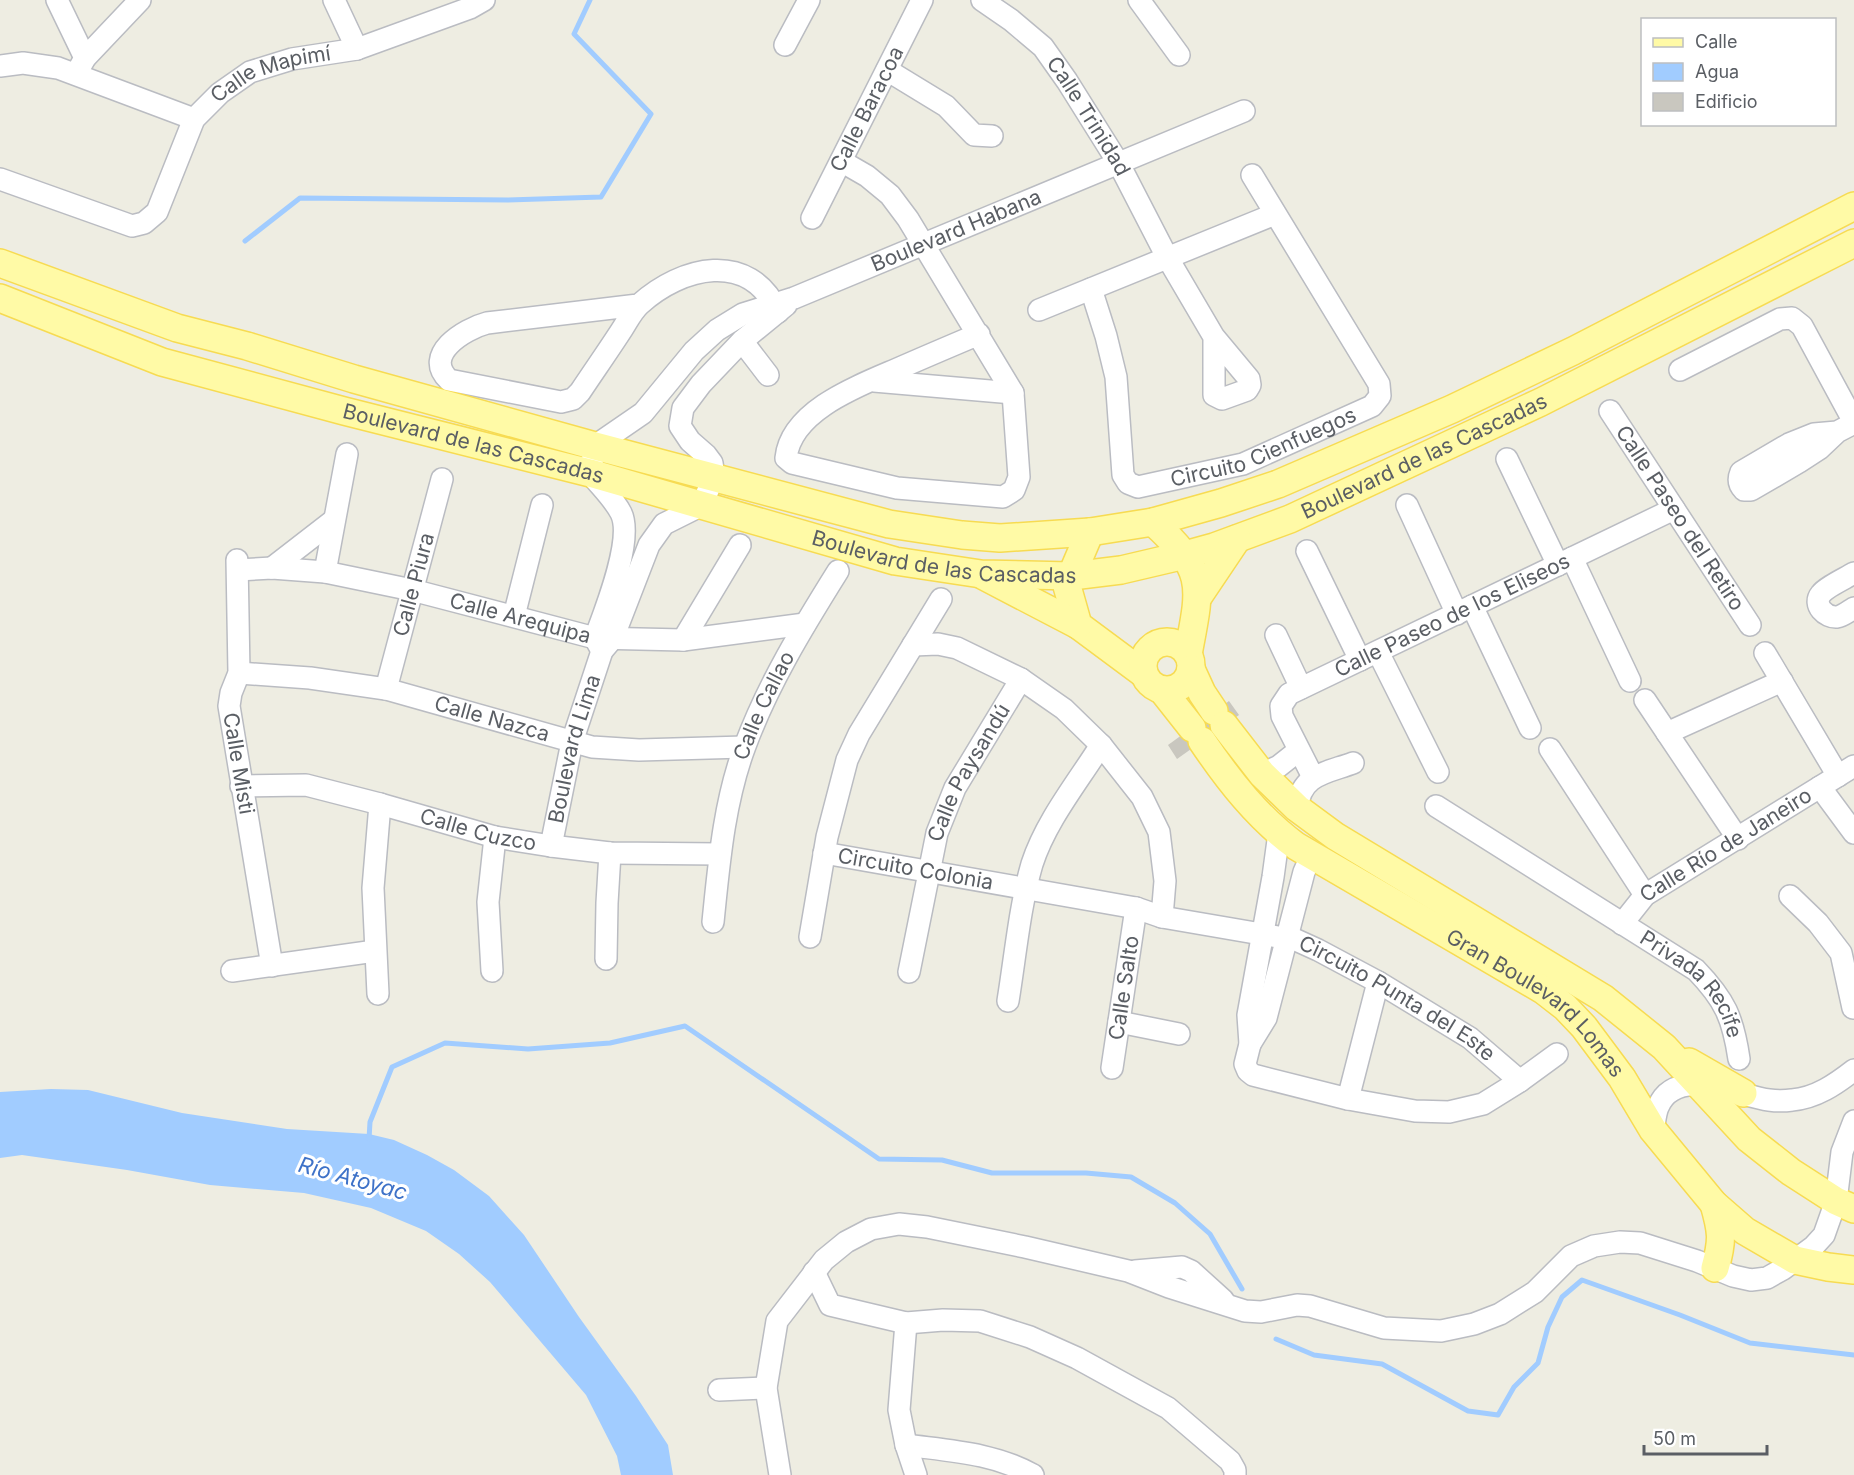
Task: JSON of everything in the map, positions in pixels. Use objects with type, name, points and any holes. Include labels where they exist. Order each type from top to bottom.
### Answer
[{"type":"main road","name":"Boulevard de las Cascadas","points":[[0,263],[177,328],[595,446],[889,524],[1000,538],[1090,532],[1153,522],[1278,484],[1452,409],[1573,351],[1854,206]]},
{"type":"main road","name":"Boulevard de las Cascadas","points":[[0,298],[162,362],[590,473],[895,561],[981,574],[1072,576],[1121,570],[1185,555],[1290,519],[1463,440],[1854,243]]},
{"type":"main road","points":[[1452,409],[1463,440]]},
{"type":"main road","points":[[1153,522],[1173,540],[1185,555],[1195,572],[1198,597],[1189,676],[1178,688],[1170,690],[1153,682],[1144,658],[1153,646],[1168,642],[1183,648],[1189,661]]},
{"type":"main road","points":[[1078,626],[1067,586],[1090,532]]},
{"type":"main road","points":[[1198,597],[1237,539]]},
{"type":"main road","name":"Gran Boulevard Lomas","points":[[981,574],[1078,626],[1153,682],[1197,735],[1228,778],[1279,833],[1311,856],[1543,990],[1565,1007],[1584,1027],[1622,1078],[1653,1130],[1714,1204],[1745,1231],[1796,1260],[1854,1270]]},
{"type":"main road","name":"Gran Boulevard Lomas","points":[[1189,661],[1202,693],[1219,718],[1257,768],[1297,808],[1335,836],[1594,992],[1664,1047],[1749,1139],[1791,1172],[1845,1205]]},
{"type":"main road","points":[[1228,778],[1257,768]]},
{"type":"main road","points":[[1363,886],[1378,861]]},
{"type":"main road","points":[[1664,1047],[1743,1093]]},
{"type":"main road","points":[[1714,1204],[1722,1235],[1722,1246],[1715,1268]]},
{"type":"street","points":[[57,0],[81,66]]},
{"type":"street","points":[[81,66],[140,0]]},
{"type":"street","points":[[334,0],[357,49]]},
{"type":"street","name":"Calle Mapimí","points":[[194,118],[220,93],[250,72],[292,59],[357,49],[470,8],[484,0]]},
{"type":"street","points":[[785,45],[809,0]]},
{"type":"street","name":"Calle Baracoa","points":[[812,218],[922,0]]},
{"type":"street","name":"Calle Trinidad","points":[[982,0],[1011,20],[1043,48],[1119,164],[1167,257],[1214,337]]},
{"type":"street","points":[[1139,0],[1179,56]]},
{"type":"street","points":[[0,66],[23,63],[81,66],[194,118],[157,212],[144,223],[132,226],[0,179]]},
{"type":"street","points":[[887,70],[946,106],[974,135],[992,136]]},
{"type":"street","name":"Boulevard Habana","points":[[595,446],[644,413],[694,351],[717,330],[743,314],[782,304],[1244,111]]},
{"type":"street","points":[[841,161],[867,176],[890,195],[908,219],[979,334],[1013,393],[1019,477],[1014,490],[1003,497],[897,488],[792,464],[786,458],[787,449],[797,430],[839,395],[979,334]]},
{"type":"street","name":"Circuito Cienfuegos","points":[[1091,289],[1116,377],[1123,475],[1128,483],[1138,487],[1243,464],[1372,406],[1380,396],[1378,384],[1252,176]]},
{"type":"street","points":[[1039,310],[1275,214]]},
{"type":"street","points":[[638,305],[487,323],[472,327],[460,334],[448,347],[440,362],[441,373],[449,380],[561,402],[573,399],[580,392],[638,305],[676,279],[696,272],[718,269],[746,277],[782,304]]},
{"type":"street","name":"Boulevard Habana","points":[[681,426],[684,408],[699,387],[742,341],[782,304]]},
{"type":"street","points":[[1680,370],[1780,319],[1792,318],[1802,326],[1848,426]]},
{"type":"street","points":[[742,341],[768,375]]},
{"type":"street","points":[[871,381],[1013,393]]},
{"type":"street","name":"Calle Paseo del Retiro","points":[[1610,411],[1750,625]]},
{"type":"street","points":[[644,413],[681,426],[690,441],[709,458],[714,476],[702,505]]},
{"type":"street","points":[[590,473],[595,446]]},
{"type":"street","points":[[325,572],[347,454]]},
{"type":"street","points":[[1506,459],[1630,681]]},
{"type":"street","name":"Boulevard Lima","points":[[551,846],[572,742],[603,642],[625,540],[622,514],[590,473]]},
{"type":"street","name":"Calle Piura","points":[[386,689],[442,479]]},
{"type":"street","points":[[514,616],[542,505]]},
{"type":"street","name":"Boulevard Lima","points":[[603,642],[649,545],[664,524],[702,505]]},
{"type":"street","points":[[1407,505],[1530,728]]},
{"type":"street","name":"Calle Paseo de los Eliseos","points":[[1313,777],[1282,716],[1281,706],[1289,694],[1674,509]]},
{"type":"street","points":[[272,568],[334,520]]},
{"type":"street","points":[[683,640],[740,545]]},
{"type":"street","points":[[1307,551],[1438,772]]},
{"type":"street","name":"Calle Arequipa","points":[[237,565],[325,572],[412,590],[603,642],[683,640],[805,624]]},
{"type":"street","name":"Calle Misti","points":[[237,565],[239,673],[231,693],[229,706],[272,966]]},
{"type":"street","name":"Calle Callao","points":[[713,922],[720,854],[744,747],[773,681],[838,571]]},
{"type":"street","points":[[1854,573],[1821,594],[1818,601],[1820,609],[1834,617],[1842,616],[1854,608]]},
{"type":"street","name":"Circuito Colonia","points":[[941,599],[858,734],[847,760],[824,853],[1136,908],[1162,917],[1263,934]]},
{"type":"street","points":[[1276,635],[1301,688]]},
{"type":"street","points":[[913,645],[938,644],[957,648],[1021,679],[1064,709],[1101,745],[1142,797],[1159,832],[1165,881],[1162,917]]},
{"type":"street","points":[[1765,653],[1782,681],[1846,771]]},
{"type":"street","name":"Calle Nazca","points":[[239,673],[310,678],[386,689],[592,747],[639,750],[744,747]]},
{"type":"street","name":"Calle Paysandú","points":[[909,972],[937,833],[956,788],[1021,679]]},
{"type":"street","points":[[1667,733],[1782,681]]},
{"type":"street","points":[[1645,700],[1738,839]]},
{"type":"street","points":[[1008,1001],[1032,864],[1047,829],[1101,745]]},
{"type":"street","points":[[1550,748],[1645,895]]},
{"type":"street","points":[[1257,768],[1279,766],[1298,751]]},
{"type":"street","points":[[1297,808],[1302,789],[1313,777],[1353,763]]},
{"type":"street","name":"Calle Río de Janeiro","points":[[1622,924],[1645,895],[1846,771]]},
{"type":"street","name":"Calle Cuzco","points":[[241,786],[306,785],[495,837],[551,846],[610,853],[720,854]]},
{"type":"street","points":[[1820,787],[1854,833]]},
{"type":"street","points":[[378,994],[373,888],[380,804]]},
{"type":"street","name":"Privada Recife","points":[[1436,806],[1696,970],[1714,988],[1729,1012],[1739,1059]]},
{"type":"street","points":[[1250,1044],[1248,1015],[1279,833]]},
{"type":"street","points":[[492,971],[488,902],[495,837]]},
{"type":"street","points":[[606,959],[610,853]]},
{"type":"street","points":[[810,937],[824,853]]},
{"type":"street","points":[[1250,1044],[1266,1018],[1304,872],[1311,856]]},
{"type":"street","points":[[1790,896],[1818,923],[1847,945],[1853,1008]]},
{"type":"street","name":"Calle Salto","points":[[1112,1068],[1136,908]]},
{"type":"street","name":"Circuito Punta del Este","points":[[1263,934],[1287,938],[1318,950],[1378,982],[1470,1038],[1520,1081]]},
{"type":"street","points":[[232,971],[375,951]]},
{"type":"street","points":[[1348,1099],[1378,982]]},
{"type":"street","points":[[1119,1022],[1179,1034]]},
{"type":"street","name":"Circuito Punta del Este","points":[[1250,1044],[1245,1064],[1253,1075],[1348,1099],[1415,1111],[1449,1112],[1483,1104],[1557,1054]]},
{"type":"street","points":[[1653,1130],[1659,1106],[1668,1093],[1676,1088],[1699,1085],[1769,1100],[1794,1100],[1830,1089],[1854,1070]]},
{"type":"street","points":[[780,1475],[766,1388],[777,1322],[824,1260],[846,1242],[872,1229],[899,1224],[927,1227],[1128,1271],[1182,1267],[1191,1271],[1227,1304],[1245,1311],[1261,1312],[1291,1306],[1310,1306],[1384,1328],[1441,1331],[1474,1324],[1500,1314],[1535,1292],[1571,1257],[1594,1246],[1620,1242],[1640,1243],[1733,1276],[1751,1280],[1767,1278],[1813,1247],[1845,1205],[1842,1152],[1854,1121]]},
{"type":"street","points":[[814,1272],[830,1305]]},
{"type":"street","points":[[790,1302],[830,1305],[906,1323],[944,1320],[981,1321],[1030,1337],[1077,1358],[1168,1408],[1230,1461],[1235,1475]]},
{"type":"street","points":[[906,1323],[899,1410],[906,1445],[916,1475]]},
{"type":"street","points":[[719,1390],[766,1388]]},
{"type":"street","points":[[906,1445],[974,1453],[1018,1466],[1033,1475]]},
{"type":"water","name":"Río Atoyac","points":[[51,1089],[88,1090],[182,1113],[287,1129],[369,1134],[394,1140],[454,1170],[489,1196],[524,1235],[668,1445],[673,1475],[621,1475],[617,1456],[586,1395],[490,1282],[459,1254],[426,1231],[371,1208],[304,1193],[210,1185],[22,1155],[0,1158],[0,1092]]},
{"type":"building","points":[[1229,701],[1239,715],[1177,759],[1168,745]]},
{"type":"waterway","points":[[245,241],[300,198],[508,200],[601,197],[651,114],[574,34],[590,0]]},
{"type":"waterway","points":[[369,1139],[370,1122],[392,1067],[445,1043],[528,1049],[610,1043],[685,1026],[879,1159],[942,1160],[992,1173],[1086,1173],[1131,1177],[1175,1203],[1210,1234],[1242,1289]]},
{"type":"waterway","points":[[1276,1339],[1314,1355],[1382,1364],[1468,1411],[1498,1415],[1514,1387],[1538,1363],[1548,1327],[1562,1297],[1582,1280],[1750,1343],[1854,1355]]}]
